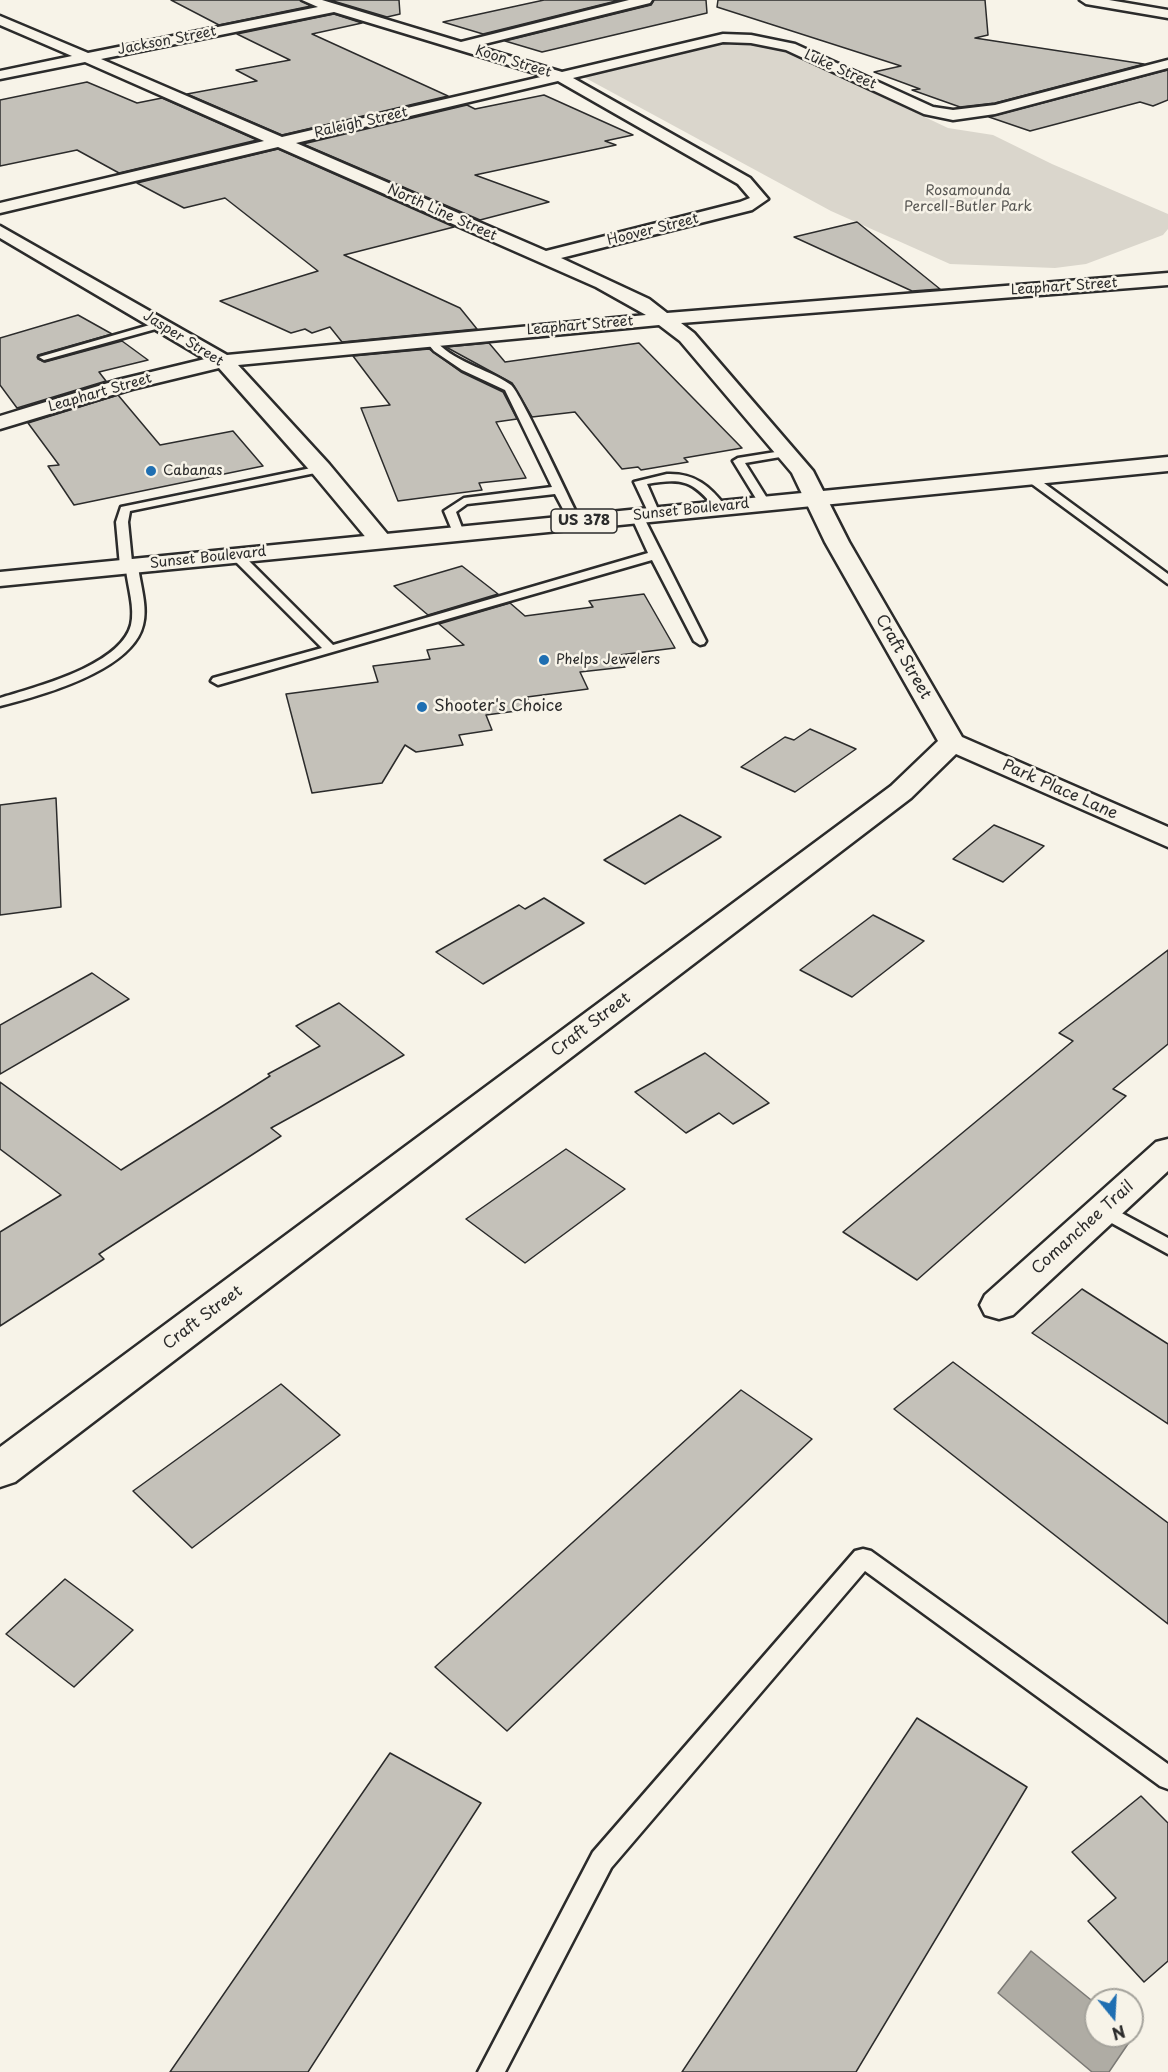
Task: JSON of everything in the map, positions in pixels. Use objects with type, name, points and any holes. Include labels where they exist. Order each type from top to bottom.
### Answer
[{"type":"street","name":"Koon Street","points":[[308,0],[558,75],[744,181],[760,199]]},
{"type":"street","points":[[460,46],[645,0]]},
{"type":"street","points":[[1086,0],[1168,14]]},
{"type":"street","name":"Jackson Street","points":[[0,75],[334,8]]},
{"type":"street","name":"North Line Street","points":[[0,20],[545,257],[603,283],[667,319],[687,337],[788,453],[802,471],[815,498]]},
{"type":"street","name":"Raleigh Street","points":[[0,208],[723,38]]},
{"type":"street","name":"Luke Street","points":[[723,38],[751,39],[790,47],[929,111],[953,115],[994,109],[1168,64]]},
{"type":"street","name":"Hoover Street","points":[[545,257],[746,206],[760,199]]},
{"type":"street","name":"Jasper Street","points":[[0,231],[223,361],[321,469],[381,541]]},
{"type":"street","name":"Leaphart Street","points":[[0,423],[96,392],[223,361],[429,339],[1168,279]]},
{"type":"street","name":"Sunset Boulevard","points":[[0,579],[1168,464]]},
{"type":"street","name":"Craft Street","points":[[0,1470],[901,792],[952,742],[837,542],[815,498]]},
{"type":"street","name":"Park Place Lane","points":[[952,742],[1168,838]]},
{"type":"street","name":"Comanchee Trail","points":[[999,1305],[1168,1151]]},
{"type":"lane","points":[[44,357],[160,325]]},
{"type":"lane","points":[[429,339],[437,349],[466,368],[509,388],[575,522]]},
{"type":"lane","points":[[764,503],[738,461],[788,453]]},
{"type":"lane","points":[[0,702],[73,678],[106,661],[128,644],[137,626],[122,522],[125,509],[321,469]]},
{"type":"lane","points":[[700,641],[655,555],[640,482],[683,475],[704,487],[720,507]]},
{"type":"lane","points":[[1029,477],[1168,580]]},
{"type":"lane","points":[[458,533],[450,511],[464,501],[559,490]]},
{"type":"lane","points":[[236,555],[331,650]]},
{"type":"lane","points":[[218,681],[655,555]]},
{"type":"lane","points":[[1103,1210],[1168,1247]]},
{"type":"lane","points":[[490,2072],[602,1860],[863,1558],[1168,1778]]},
{"type":"green space","name":"Rosamounda Percell-Butler Park","points":[[728,41],[751,42],[789,53],[948,128],[993,135],[1052,164],[1168,214],[1168,229],[1163,235],[1086,264],[1055,268],[950,264],[831,211],[580,75]]},
{"type":"shaded area","points":[[1031,1951],[1084,1994],[1084,2048],[1125,2048],[1109,2072],[1092,2072],[998,1993]]},
{"type":"building","points":[[171,0],[300,0],[311,6],[219,25]]},
{"type":"building","points":[[330,0],[399,0],[400,14],[387,17]]},
{"type":"building","points":[[544,0],[620,0],[483,34],[443,22]]},
{"type":"building","points":[[654,0],[706,0],[707,13],[542,52],[505,41],[651,5]]},
{"type":"building","points":[[718,0],[985,0],[988,35],[975,38],[1144,64],[995,103],[960,107],[912,90],[920,89],[874,72],[901,66],[717,7]]},
{"type":"building","points":[[334,14],[362,23],[312,34],[448,96],[282,135],[187,94],[257,81],[236,70],[290,60],[237,34]]},
{"type":"building","points":[[1168,70],[1168,100],[1153,106],[1140,102],[1030,131],[989,117]]},
{"type":"building","points":[[87,82],[137,103],[162,98],[257,140],[119,173],[77,150],[0,166],[0,100]]},
{"type":"building","points":[[544,95],[633,135],[605,141],[616,145],[475,175],[549,202],[480,220],[303,144],[467,105],[475,109]]},
{"type":"building","points":[[278,149],[454,227],[344,255],[460,308],[477,329],[342,342],[330,327],[312,333],[305,329],[291,333],[220,301],[318,271],[225,198],[184,208],[137,183]]},
{"type":"building","points":[[857,222],[940,289],[912,291],[794,237]]},
{"type":"building","points":[[78,315],[112,334],[38,355],[38,359],[45,362],[122,341],[148,360],[99,372],[106,381],[17,408],[0,385],[0,338]]},
{"type":"building","points":[[489,343],[505,362],[639,343],[742,448],[684,458],[688,462],[641,470],[638,467],[622,469],[575,412],[532,417],[512,383],[446,347]]},
{"type":"building","points":[[429,349],[461,372],[503,392],[517,419],[496,422],[526,478],[479,483],[482,490],[398,501],[361,408],[390,405],[353,356]]},
{"type":"building","points":[[118,395],[160,445],[233,431],[263,466],[74,505],[48,466],[59,465],[28,423]]},
{"type":"building","points":[[462,566],[498,594],[428,615],[394,586]]},
{"type":"building","points":[[644,594],[675,648],[619,655],[625,667],[580,672],[588,689],[527,697],[532,709],[486,715],[492,730],[459,735],[463,745],[416,752],[405,745],[382,783],[312,793],[286,694],[378,682],[373,666],[430,659],[427,650],[464,645],[439,624],[510,603],[525,616],[593,607],[589,601]]},
{"type":"building","points":[[810,729],[856,749],[795,792],[741,767],[785,737],[794,740]]},
{"type":"building","points":[[56,798],[61,907],[0,915],[0,805]]},
{"type":"building","points":[[680,815],[721,837],[645,884],[604,860]]},
{"type":"building","points":[[994,825],[1044,846],[1003,882],[953,859]]},
{"type":"building","points":[[544,898],[584,923],[483,984],[436,952],[519,905],[525,909]]},
{"type":"building","points":[[873,915],[924,941],[852,997],[800,970]]},
{"type":"building","points":[[1168,950],[1168,1044],[1113,1089],[1126,1096],[917,1280],[843,1232],[1073,1041],[1059,1033]]},
{"type":"building","points":[[92,973],[129,999],[0,1074],[0,1025]]},
{"type":"building","points":[[339,1003],[404,1055],[271,1128],[281,1136],[99,1254],[104,1259],[0,1326],[0,1232],[61,1195],[0,1149],[0,1082],[121,1170],[270,1076],[268,1074],[320,1046],[296,1026]]},
{"type":"building","points":[[705,1053],[769,1103],[733,1124],[719,1113],[686,1133],[635,1092]]},
{"type":"building","points":[[566,1149],[625,1189],[525,1263],[466,1219]]},
{"type":"building","points":[[1082,1289],[1168,1344],[1168,1424],[1032,1333]]},
{"type":"building","points":[[953,1362],[1168,1523],[1168,1624],[894,1409]]},
{"type":"building","points":[[281,1384],[340,1435],[192,1548],[133,1491]]},
{"type":"building","points":[[741,1390],[812,1439],[507,1731],[435,1667]]},
{"type":"building","points":[[65,1579],[133,1630],[74,1687],[6,1634]]},
{"type":"building","points":[[917,1718],[1027,1787],[856,2072],[682,2072]]},
{"type":"building","points":[[390,1753],[481,1803],[308,2072],[170,2072]]},
{"type":"building","points":[[1141,1796],[1168,1823],[1168,1961],[1144,1982],[1088,1921],[1116,1898],[1072,1852]]},
{"type":"place","name":"Cabanas","points":[[151,471]]},
{"type":"place","name":"Phelps Jewelers","points":[[544,660]]},
{"type":"place","name":"Shooter's Choice","points":[[422,707]]}]
